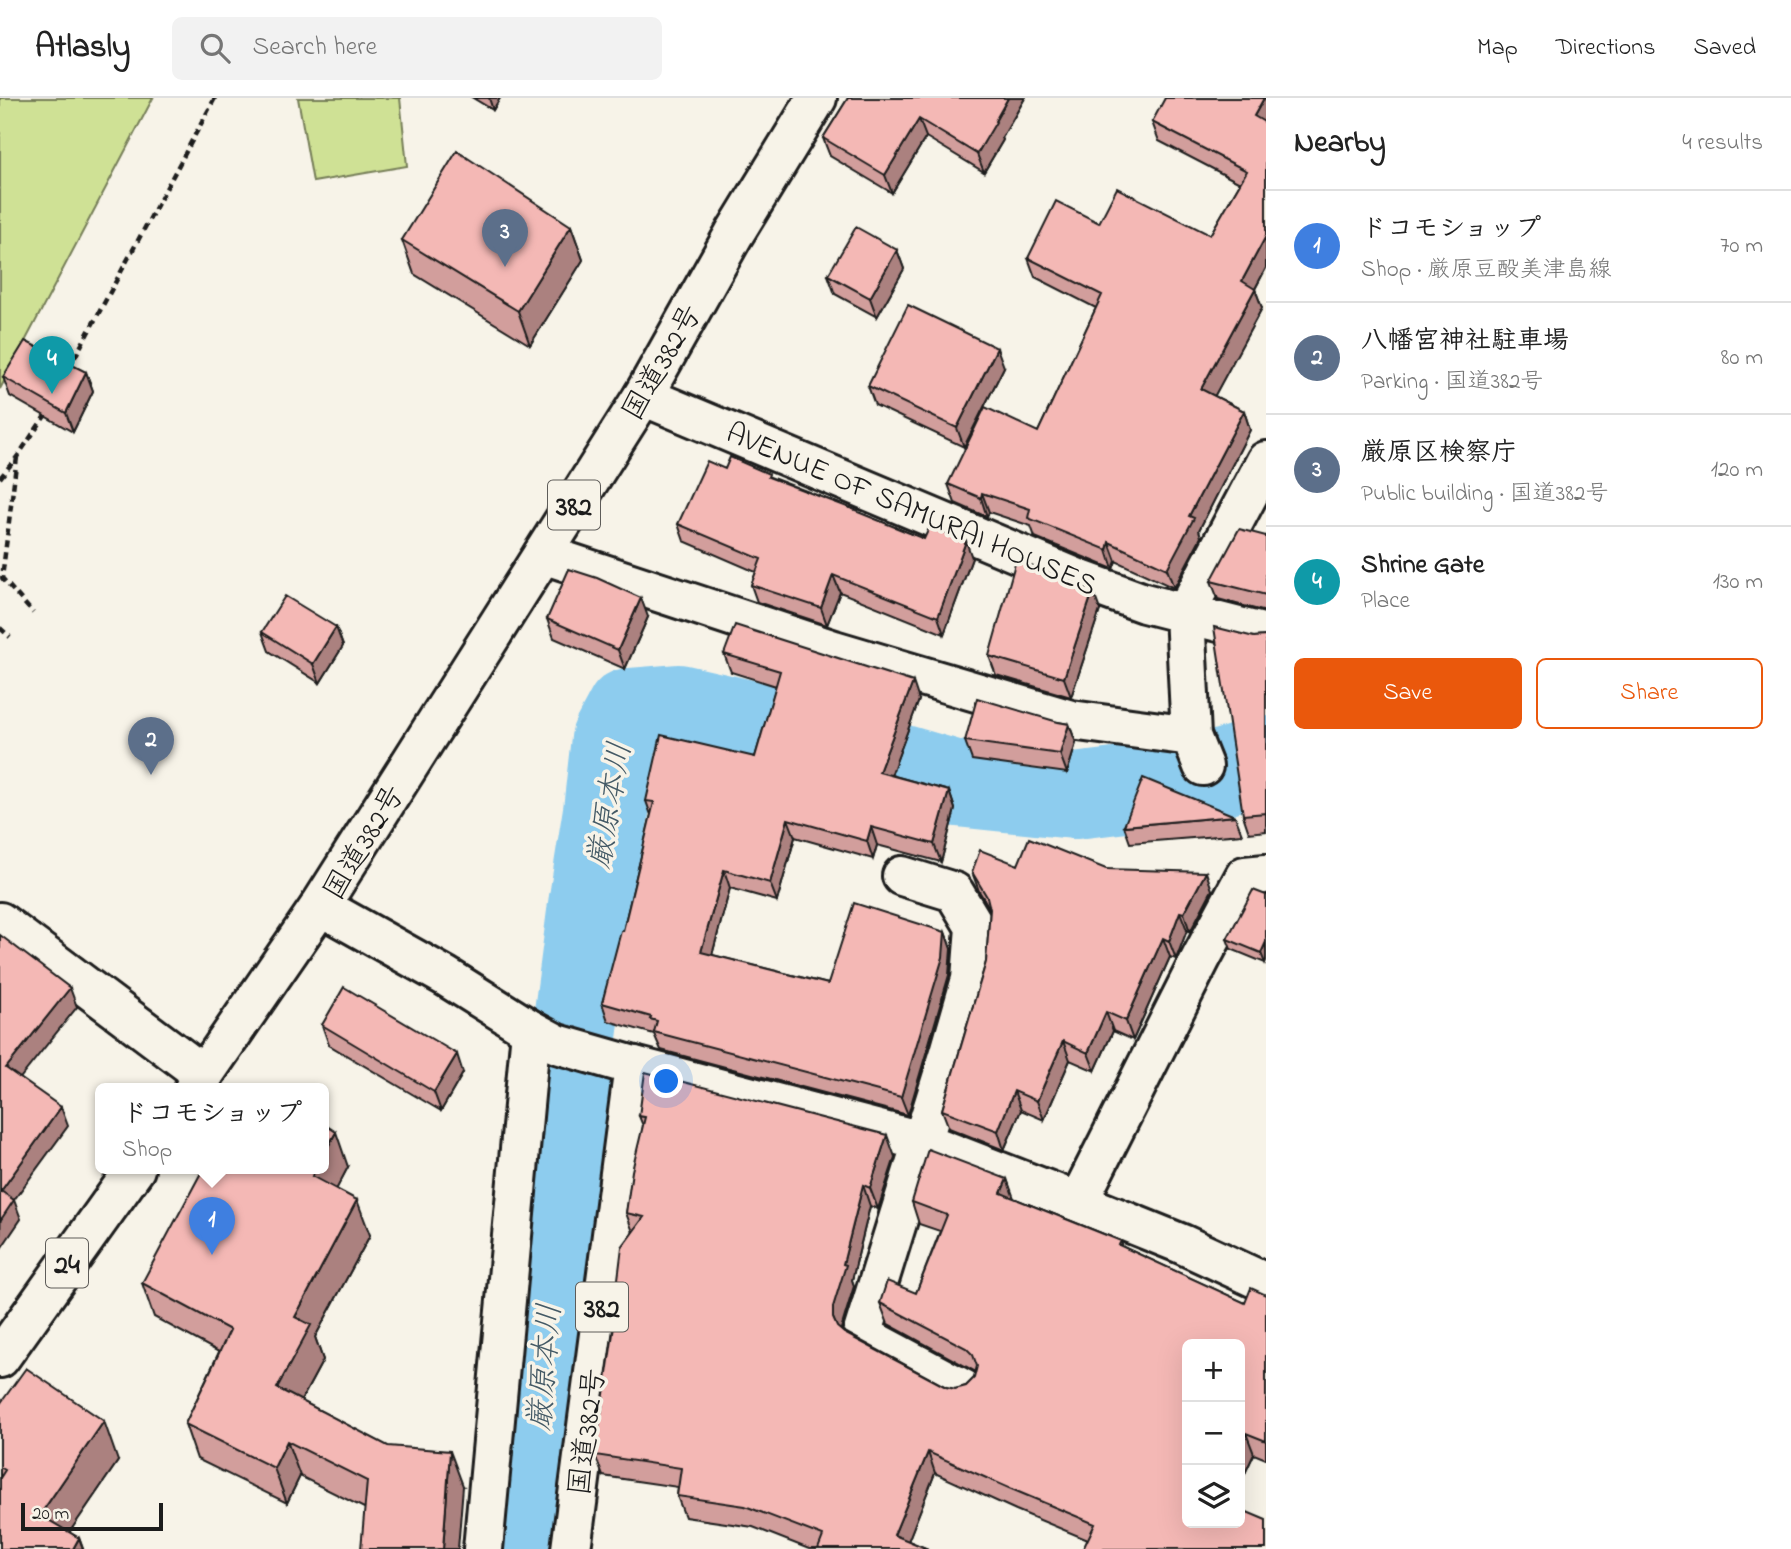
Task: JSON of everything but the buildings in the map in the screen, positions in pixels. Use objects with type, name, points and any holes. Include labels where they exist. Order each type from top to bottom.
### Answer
[{"type":"main road","name":"国道382号","points":[[571,1549],[618,1062],[544,1037],[445,976],[320,906],[643,396],[734,234],[817,98]]},
{"type":"main road","name":"AVENUE OF SAMURAI HOUSES","points":[[643,396],[1081,580],[1144,603],[1266,634]]},
{"type":"main road","points":[[542,554],[834,650],[1070,720],[1197,751],[1185,614],[1266,461]]},
{"type":"main road","points":[[1078,1202],[1245,876],[1266,874]]},
{"type":"main road","points":[[902,876],[954,892],[975,927],[971,979],[862,1335],[964,1389]]},
{"type":"main road","points":[[0,922],[199,1082],[320,906]]},
{"type":"main road","points":[[483,1549],[544,1037]]},
{"type":"main road","points":[[618,1062],[921,1141],[1182,1244],[1266,1283]]},
{"type":"main road","name":"24","points":[[0,1358],[131,1174]]},
{"type":"path","points":[[64,377],[215,98]]},
{"type":"path","points":[[0,478],[45,416]]},
{"type":"path","points":[[17,457],[2,578],[33,614]]},
{"type":"path","points":[[0,628],[10,637]]},
{"type":"green space","points":[[0,98],[153,98],[0,389]]},
{"type":"green space","points":[[298,98],[400,98],[407,166],[313,182]]},
{"type":"waterway","name":"厳原本川","points":[[526,1549],[551,1283],[568,1169],[571,1059],[614,739],[629,711],[678,707],[748,723],[958,784],[1075,796],[1190,782],[1266,759]]},
{"type":"place","name":"厳原区検察庁","points":[[505,267]]},
{"type":"place","name":"Shrine Gate","points":[[52,394]]},
{"type":"place","name":"八幡宮神社駐車場","points":[[151,775]]},
{"type":"place","name":"ドコモショップ","points":[[212,1255]]}]
